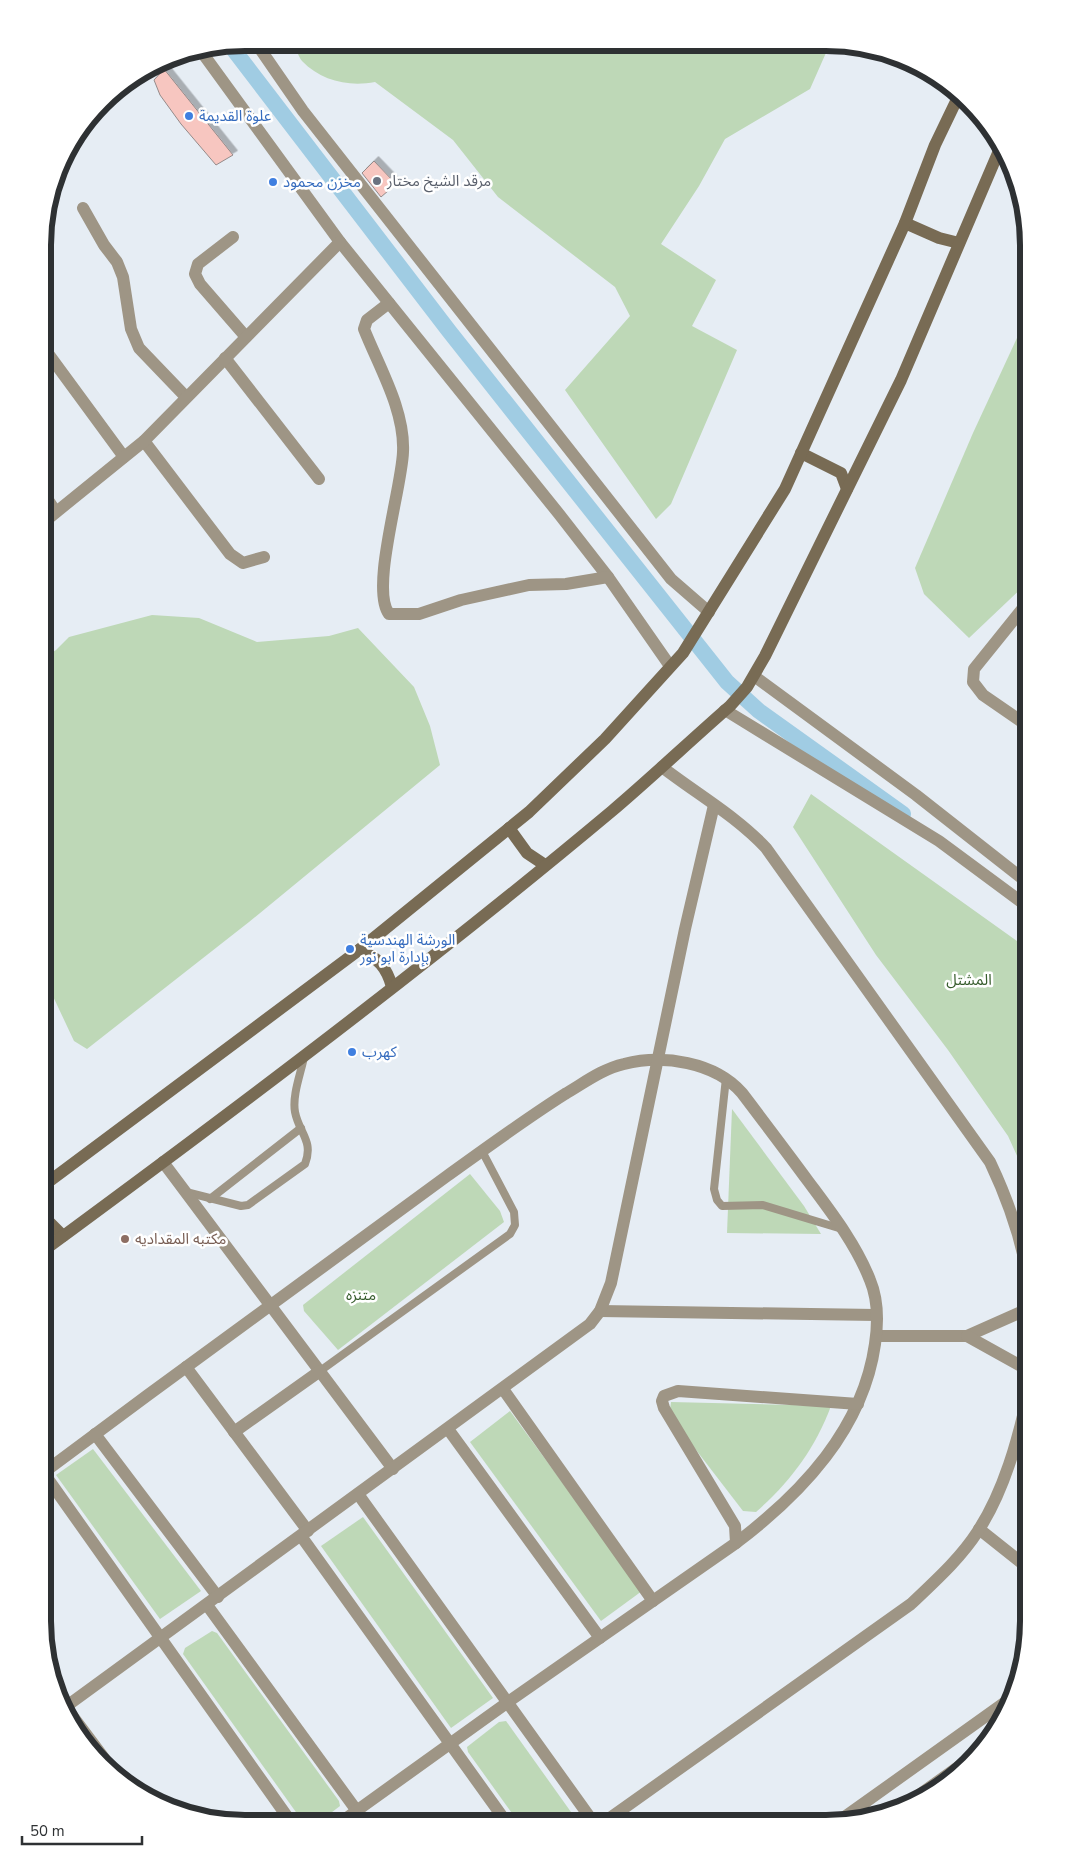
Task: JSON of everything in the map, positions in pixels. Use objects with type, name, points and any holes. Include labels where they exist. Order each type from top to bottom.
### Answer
[{"type":"main road","points":[[51,1180],[359,950],[509,828],[605,739],[683,652],[785,489],[905,222],[935,145],[956,101]]},
{"type":"main road","points":[[51,1245],[304,1056],[392,987],[544,865],[662,767],[728,708],[751,681],[901,380],[997,154]]},
{"type":"main road","points":[[905,222],[939,238],[959,243]]},
{"type":"main road","points":[[801,453],[841,473],[847,489]]},
{"type":"main road","points":[[509,828],[520,846],[544,865]]},
{"type":"main road","points":[[359,950],[369,954],[381,964],[390,977],[392,987]]},
{"type":"main road","points":[[51,1224],[63,1236]]},
{"type":"street","points":[[262,51],[309,118],[671,580],[709,612]]},
{"type":"street","points":[[204,56],[340,242],[608,577],[670,666]]},
{"type":"street","points":[[83,208],[104,246],[117,262],[123,278],[131,329],[139,348],[186,397]]},
{"type":"street","points":[[234,237],[198,264],[196,274],[200,284],[246,337]]},
{"type":"street","points":[[51,516],[144,441],[340,242]]},
{"type":"street","points":[[390,303],[367,320],[364,329],[402,426],[403,453],[385,556],[384,607],[390,614],[419,614],[461,600],[529,585],[566,584],[608,577]]},
{"type":"street","points":[[51,358],[124,457]]},
{"type":"street","points":[[225,358],[319,479]]},
{"type":"street","points":[[144,441],[230,554],[243,564],[264,557]]},
{"type":"street","points":[[51,504],[56,512]]},
{"type":"street","points":[[1020,612],[974,669],[973,682],[982,695],[1020,721]]},
{"type":"street","points":[[751,681],[916,795],[1020,877]]},
{"type":"street","points":[[728,708],[939,841],[1020,901]]},
{"type":"street","points":[[662,767],[746,826],[766,848],[990,1162],[1009,1203],[1020,1235]]},
{"type":"street","points":[[68,1700],[207,1605],[503,1389],[590,1324],[600,1311],[611,1283],[714,805]]},
{"type":"street","points":[[51,1467],[270,1304],[482,1151],[535,1113],[596,1075],[624,1064],[658,1061],[683,1063],[713,1070],[742,1092],[855,1248],[871,1282],[876,1315],[876,1336],[871,1372],[847,1428],[791,1496],[736,1543],[508,1702],[351,1815]]},
{"type":"street","points":[[163,1162],[393,1469]]},
{"type":"street","points":[[600,1311],[876,1315]]},
{"type":"street","points":[[876,1336],[967,1336],[1020,1313]]},
{"type":"street","points":[[967,1336],[1020,1366]]},
{"type":"street","points":[[186,1367],[234,1432],[501,1815]]},
{"type":"street","points":[[234,1432],[320,1371]]},
{"type":"street","points":[[503,1389],[653,1601]]},
{"type":"street","points":[[736,1543],[736,1526],[664,1408],[662,1401],[664,1396],[678,1391],[858,1404]]},
{"type":"street","points":[[614,1815],[911,1604],[938,1579],[979,1529],[1009,1465],[1020,1424]]},
{"type":"street","points":[[448,1429],[600,1638]]},
{"type":"street","points":[[95,1434],[218,1597]]},
{"type":"street","points":[[51,1484],[286,1815]]},
{"type":"street","points":[[358,1494],[588,1815]]},
{"type":"street","points":[[979,1529],[1020,1562]]},
{"type":"street","points":[[207,1605],[357,1811]]},
{"type":"street","points":[[850,1813],[1001,1706]]},
{"type":"lane","points":[[186,1192],[241,1206],[248,1206],[305,1164],[308,1146],[295,1112],[295,1101],[304,1056]]},
{"type":"lane","points":[[726,1078],[714,1189],[717,1200],[722,1206],[763,1205],[842,1229]]},
{"type":"lane","points":[[210,1199],[302,1128]]},
{"type":"lane","points":[[320,1371],[510,1234],[515,1224],[514,1212],[482,1151]]},
{"type":"green space","points":[[297,51],[827,51],[810,89],[725,139],[699,186],[661,244],[716,280],[692,326],[737,350],[671,504],[656,519],[565,390],[630,316],[615,287],[498,197],[453,140],[375,82],[355,84],[327,78],[310,68],[302,61]]},
{"type":"green space","points":[[1020,331],[1020,590],[969,638],[924,594],[915,568],[973,433]]},
{"type":"green space","points":[[152,615],[199,618],[257,642],[329,636],[358,628],[414,687],[430,726],[440,765],[249,922],[87,1049],[74,1041],[51,992],[51,653],[69,637]]},
{"type":"green space","name":"المشتل","points":[[811,794],[1020,943],[1020,1162],[1008,1136],[948,1050],[876,955],[793,827]]},
{"type":"green space","points":[[732,1109],[804,1206],[821,1234],[727,1233]]},
{"type":"green space","name":"متنزه","points":[[470,1174],[500,1211],[504,1222],[338,1350],[304,1311],[303,1305]]},
{"type":"green space","points":[[671,1402],[831,1406],[825,1422],[800,1464],[780,1489],[756,1512],[743,1511],[673,1420],[670,1410]]},
{"type":"green space","points":[[510,1411],[642,1591],[601,1621],[470,1442]]},
{"type":"green space","points":[[93,1449],[201,1591],[160,1619],[56,1475]]},
{"type":"green space","points":[[363,1517],[493,1698],[451,1728],[321,1546]]},
{"type":"green space","points":[[212,1631],[217,1633],[339,1801],[340,1806],[328,1815],[298,1815],[183,1654],[185,1648]]},
{"type":"green space","points":[[506,1721],[571,1812],[568,1815],[513,1815],[468,1752],[467,1747],[499,1722]]},
{"type":"building","name":"علوة القديمة","points":[[164,69],[233,155],[216,165],[181,124],[160,95],[154,80]]},
{"type":"building","name":"مرقد الشيخ مختار","points":[[374,161],[396,184],[381,197],[362,173]]},
{"type":"waterway","points":[[235,52],[449,331],[727,682],[759,711],[903,814]]},
{"type":"place","name":"علوة القديمة","points":[[189,116]]},
{"type":"place","name":"مرقد الشيخ مختار","points":[[377,181]]},
{"type":"place","name":"مخزن محمود","points":[[273,182]]},
{"type":"place","name":"الورشة الهندسية بإدارة ابو نور","points":[[350,949]]},
{"type":"place","name":"كهرب","points":[[352,1052]]},
{"type":"place","name":"مكتبه المقداديه","points":[[125,1239]]}]
